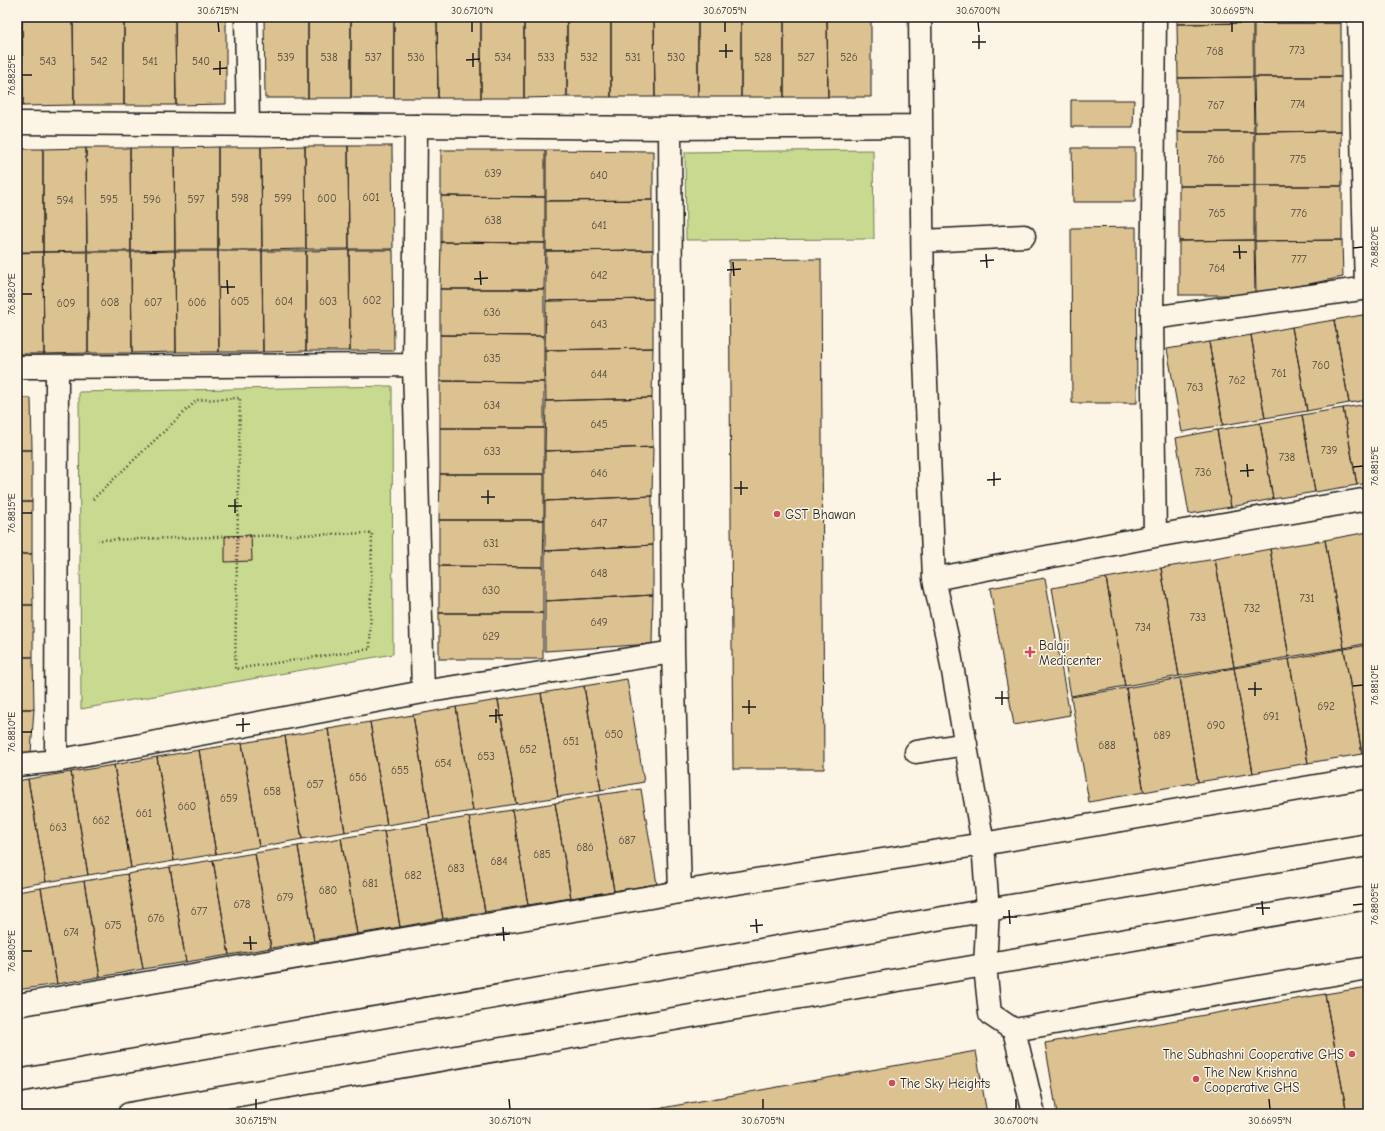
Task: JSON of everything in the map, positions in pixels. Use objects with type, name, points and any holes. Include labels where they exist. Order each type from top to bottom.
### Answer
[{"type":"street","points":[[246,17],[248,124]]},
{"type":"street","points":[[920,17],[923,308],[934,579],[947,637],[983,844],[988,910],[985,966],[990,1014],[1014,1030],[1034,1114]]},
{"type":"street","points":[[1155,17],[1152,318],[1155,536]]},
{"type":"street","points":[[1152,318],[1367,288],[1359,17]]},
{"type":"street","points":[[17,123],[670,128],[921,126]]},
{"type":"street","points":[[416,126],[414,365],[423,692]]},
{"type":"street","points":[[670,128],[674,652],[680,892]]},
{"type":"street","points":[[923,241],[1024,236]]},
{"type":"street","points":[[17,367],[414,365]]},
{"type":"street","points":[[56,761],[57,367]]},
{"type":"street","points":[[934,579],[1155,536],[1368,499]]},
{"type":"street","points":[[17,764],[56,761],[423,692],[674,652]]},
{"type":"street","points":[[916,752],[966,744]]},
{"type":"street","points":[[17,1005],[680,892],[983,844],[1368,778]]},
{"type":"street","points":[[17,1081],[988,910],[1368,845]]},
{"type":"street","points":[[129,1114],[985,966],[1368,898]]},
{"type":"street","points":[[1014,1030],[1368,968]]},
{"type":"path","points":[[93,499],[197,400],[240,398],[237,536],[235,669],[370,649],[372,533],[237,536],[98,540]]},
{"type":"green space","points":[[873,150],[874,239],[686,240],[685,152]]},
{"type":"green space","points":[[392,386],[393,654],[81,709],[79,392]]},
{"type":"building","points":[[17,17],[22,17],[23,106],[17,106]]},
{"type":"building","points":[[22,17],[73,17],[74,105],[23,106]]},
{"type":"building","points":[[73,17],[124,17],[124,105],[74,105]]},
{"type":"building","points":[[124,17],[175,17],[176,105],[124,105]]},
{"type":"building","points":[[175,17],[226,17],[226,104],[176,105]]},
{"type":"building","points":[[264,17],[308,17],[308,98],[265,98]]},
{"type":"building","points":[[308,17],[351,17],[351,98],[308,98]]},
{"type":"building","points":[[351,17],[394,17],[394,98],[351,98]]},
{"type":"building","points":[[394,17],[437,17],[438,98],[394,98]]},
{"type":"building","points":[[437,17],[481,17],[481,98],[438,98]]},
{"type":"building","points":[[481,17],[524,17],[524,98],[481,98]]},
{"type":"building","points":[[524,17],[567,17],[567,97],[524,98]]},
{"type":"building","points":[[567,17],[611,17],[611,97],[567,97]]},
{"type":"building","points":[[611,17],[654,17],[655,97],[611,97]]},
{"type":"building","points":[[654,17],[698,17],[698,97],[655,97]]},
{"type":"building","points":[[698,17],[741,17],[741,97],[698,97]]},
{"type":"building","points":[[741,17],[784,17],[784,97],[741,97]]},
{"type":"building","points":[[784,17],[827,17],[828,97],[784,97]]},
{"type":"building","points":[[827,17],[871,17],[871,97],[828,97]]},
{"type":"building","points":[[1177,17],[1253,17],[1253,23],[1177,24]]},
{"type":"building","points":[[1254,17],[1341,17],[1341,23],[1254,23]]},
{"type":"building","points":[[1253,23],[1253,77],[1178,78],[1177,24]]},
{"type":"building","points":[[1254,23],[1341,23],[1341,77],[1254,77]]},
{"type":"building","points":[[1253,77],[1254,132],[1178,132],[1178,78]]},
{"type":"building","points":[[1254,77],[1341,77],[1341,131],[1255,132]]},
{"type":"building","points":[[1071,100],[1134,100],[1133,127],[1071,127]]},
{"type":"building","points":[[1341,131],[1342,186],[1255,186],[1255,132]]},
{"type":"building","points":[[1178,132],[1254,132],[1254,186],[1179,186]]},
{"type":"building","points":[[305,146],[306,249],[262,250],[261,147]]},
{"type":"building","points":[[305,146],[348,146],[349,249],[306,249]]},
{"type":"building","points":[[348,146],[392,146],[393,249],[349,249]]},
{"type":"building","points":[[218,147],[218,250],[175,250],[174,148]]},
{"type":"building","points":[[218,147],[261,147],[262,250],[218,250]]},
{"type":"building","points":[[86,148],[87,251],[43,252],[43,149]]},
{"type":"building","points":[[86,148],[130,148],[131,251],[87,251]]},
{"type":"building","points":[[130,148],[174,148],[175,250],[131,251]]},
{"type":"building","points":[[1072,148],[1135,148],[1135,202],[1073,202]]},
{"type":"building","points":[[17,149],[43,149],[43,252],[17,252]]},
{"type":"building","points":[[441,150],[545,150],[545,197],[441,196]]},
{"type":"building","points":[[546,150],[653,151],[653,200],[546,201]]},
{"type":"building","points":[[1179,186],[1254,186],[1254,240],[1179,241]]},
{"type":"building","points":[[1255,186],[1342,186],[1342,240],[1255,241]]},
{"type":"building","points":[[441,196],[545,197],[545,243],[441,242]]},
{"type":"building","points":[[653,200],[653,250],[546,251],[546,201]]},
{"type":"building","points":[[1136,227],[1137,403],[1072,403],[1071,228]]},
{"type":"building","points":[[1254,240],[1255,295],[1179,295],[1179,241]]},
{"type":"building","points":[[1342,240],[1343,277],[1256,295],[1255,241]]},
{"type":"building","points":[[441,242],[545,243],[544,289],[440,289]]},
{"type":"building","points":[[349,250],[393,250],[394,351],[350,351]]},
{"type":"building","points":[[349,250],[350,351],[306,351],[306,251]]},
{"type":"building","points":[[653,250],[653,299],[546,301],[546,251]]},
{"type":"building","points":[[175,251],[218,251],[219,352],[176,352]]},
{"type":"building","points":[[175,251],[176,352],[132,353],[131,252]]},
{"type":"building","points":[[218,251],[262,251],[263,352],[219,352]]},
{"type":"building","points":[[262,251],[306,251],[306,351],[263,352]]},
{"type":"building","points":[[43,252],[88,252],[88,353],[44,354]]},
{"type":"building","points":[[43,252],[44,354],[17,354],[17,253]]},
{"type":"building","points":[[88,252],[131,252],[132,353],[88,353]]},
{"type":"building","name":"GST Bhawan","points":[[821,259],[824,769],[733,769],[729,260]]},
{"type":"building","points":[[440,289],[544,289],[544,336],[440,335]]},
{"type":"building","points":[[653,299],[653,348],[545,350],[546,301]]},
{"type":"building","points":[[1368,314],[1368,400],[1349,403],[1334,320]]},
{"type":"building","points":[[1334,320],[1349,403],[1307,411],[1292,327]]},
{"type":"building","points":[[1292,327],[1307,411],[1265,418],[1251,335]]},
{"type":"building","points":[[440,335],[544,336],[544,382],[440,381]]},
{"type":"building","points":[[1251,335],[1265,418],[1223,425],[1209,342]]},
{"type":"building","points":[[1209,342],[1223,425],[1182,432],[1167,349]]},
{"type":"building","points":[[653,348],[652,398],[546,401],[545,350]]},
{"type":"building","points":[[440,381],[544,382],[544,428],[440,428]]},
{"type":"building","points":[[17,398],[31,398],[32,450],[17,450]]},
{"type":"building","points":[[652,398],[653,447],[545,451],[546,401]]},
{"type":"building","points":[[1368,404],[1368,483],[1357,485],[1343,408]]},
{"type":"building","points":[[1343,408],[1357,485],[1315,492],[1302,415]]},
{"type":"building","points":[[1302,415],[1315,492],[1273,499],[1260,423]]},
{"type":"building","points":[[1260,423],[1273,499],[1231,507],[1217,430]]},
{"type":"building","points":[[440,428],[544,428],[544,474],[440,474]]},
{"type":"building","points":[[1217,430],[1231,507],[1189,514],[1176,438]]},
{"type":"building","points":[[653,447],[652,496],[545,501],[545,451]]},
{"type":"building","points":[[17,450],[32,450],[32,502],[17,502]]},
{"type":"building","points":[[440,474],[544,474],[544,520],[439,520]]},
{"type":"building","points":[[652,496],[653,545],[545,551],[545,501]]},
{"type":"building","points":[[17,502],[32,502],[32,554],[17,554]]},
{"type":"building","points":[[439,520],[544,520],[543,567],[439,566]]},
{"type":"building","points":[[1368,532],[1368,643],[1344,648],[1325,540]]},
{"type":"building","points":[[251,535],[252,561],[225,562],[225,536]]},
{"type":"building","points":[[1325,540],[1344,648],[1289,657],[1270,549]]},
{"type":"building","points":[[653,545],[653,595],[545,601],[545,551]]},
{"type":"building","points":[[1270,549],[1289,657],[1234,667],[1215,559]]},
{"type":"building","points":[[17,554],[32,554],[33,605],[17,605]]},
{"type":"building","points":[[1215,559],[1234,667],[1179,676],[1161,568]]},
{"type":"building","points":[[439,566],[543,567],[543,613],[439,613]]},
{"type":"building","points":[[1161,568],[1179,676],[1125,686],[1106,578]]},
{"type":"building","name":"Balaji Medicenter","points":[[1045,578],[1070,715],[1014,725],[990,588]]},
{"type":"building","points":[[1106,578],[1125,686],[1071,696],[1052,588]]},
{"type":"building","points":[[653,595],[652,644],[545,651],[545,601]]},
{"type":"building","points":[[17,605],[33,605],[33,657],[17,657]]},
{"type":"building","points":[[439,613],[543,613],[543,659],[439,659]]},
{"type":"building","points":[[1368,645],[1368,753],[1362,754],[1344,649]]},
{"type":"building","points":[[1344,649],[1362,754],[1308,763],[1289,659]]},
{"type":"building","points":[[17,657],[33,657],[34,709],[17,709]]},
{"type":"building","points":[[1289,659],[1308,763],[1253,773],[1234,668]]},
{"type":"building","points":[[1234,668],[1253,773],[1198,782],[1180,678]]},
{"type":"building","points":[[1180,678],[1198,782],[1144,792],[1126,688]]},
{"type":"building","points":[[627,679],[644,782],[601,790],[584,686]]},
{"type":"building","points":[[584,686],[601,790],[558,797],[541,693]]},
{"type":"building","points":[[1126,688],[1144,792],[1089,802],[1071,697]]},
{"type":"building","points":[[541,693],[558,797],[516,804],[498,700]]},
{"type":"building","points":[[498,700],[516,804],[473,811],[456,707]]},
{"type":"building","points":[[456,707],[473,811],[430,818],[413,715]]},
{"type":"building","points":[[17,709],[34,709],[31,753],[17,754]]},
{"type":"building","points":[[413,715],[430,818],[387,825],[370,722]]},
{"type":"building","points":[[370,722],[387,825],[345,832],[328,729]]},
{"type":"building","points":[[328,729],[345,832],[302,839],[285,736]]},
{"type":"building","points":[[285,736],[302,839],[259,847],[242,743]]},
{"type":"building","points":[[242,743],[259,847],[216,854],[199,750]]},
{"type":"building","points":[[199,750],[216,854],[174,861],[157,757]]},
{"type":"building","points":[[157,757],[174,861],[131,868],[114,765]]},
{"type":"building","points":[[114,765],[131,868],[88,875],[71,772]]},
{"type":"building","points":[[71,772],[88,875],[46,882],[28,779]]},
{"type":"building","points":[[28,779],[46,882],[17,887],[17,781]]},
{"type":"building","points":[[641,789],[657,884],[614,891],[598,795]]},
{"type":"building","points":[[598,795],[614,891],[571,898],[555,803]]},
{"type":"building","points":[[555,803],[571,898],[528,905],[512,810]]},
{"type":"building","points":[[512,810],[528,905],[485,912],[469,817]]},
{"type":"building","points":[[469,817],[485,912],[443,919],[427,824]]},
{"type":"building","points":[[427,824],[443,919],[400,927],[384,831]]},
{"type":"building","points":[[384,831],[400,927],[357,934],[341,838]]},
{"type":"building","points":[[341,838],[357,934],[314,941],[298,846]]},
{"type":"building","points":[[298,846],[314,941],[271,948],[255,853]]},
{"type":"building","points":[[255,853],[271,948],[229,955],[213,860]]},
{"type":"building","points":[[213,860],[229,955],[186,962],[170,867]]},
{"type":"building","points":[[170,867],[186,962],[143,969],[127,874]]},
{"type":"building","points":[[127,874],[143,969],[100,977],[84,881]]},
{"type":"building","points":[[84,881],[100,977],[57,984],[41,888]]},
{"type":"building","points":[[41,888],[57,984],[17,990],[17,892]]},
{"type":"building","name":"The Subhashni Cooperative GHS","points":[[1368,987],[1368,1114],[1347,1114],[1325,994]]},
{"type":"building","name":"The New Krishna Cooperative GHS","points":[[1325,994],[1347,1114],[1057,1114],[1045,1043]]},
{"type":"building","name":"The Sky Heights","points":[[976,1051],[987,1114],[629,1114]]},
{"type":"place","name":"GST Bhawan","points":[[777,514]]},
{"type":"place","name":"Balaji Medicenter","points":[[1030,652]]},
{"type":"place","name":"The Subhashni Cooperative GHS","points":[[1352,1054]]},
{"type":"place","name":"The New Krishna Cooperative GHS","points":[[1196,1079]]},
{"type":"place","name":"The Sky Heights","points":[[892,1083]]}]
